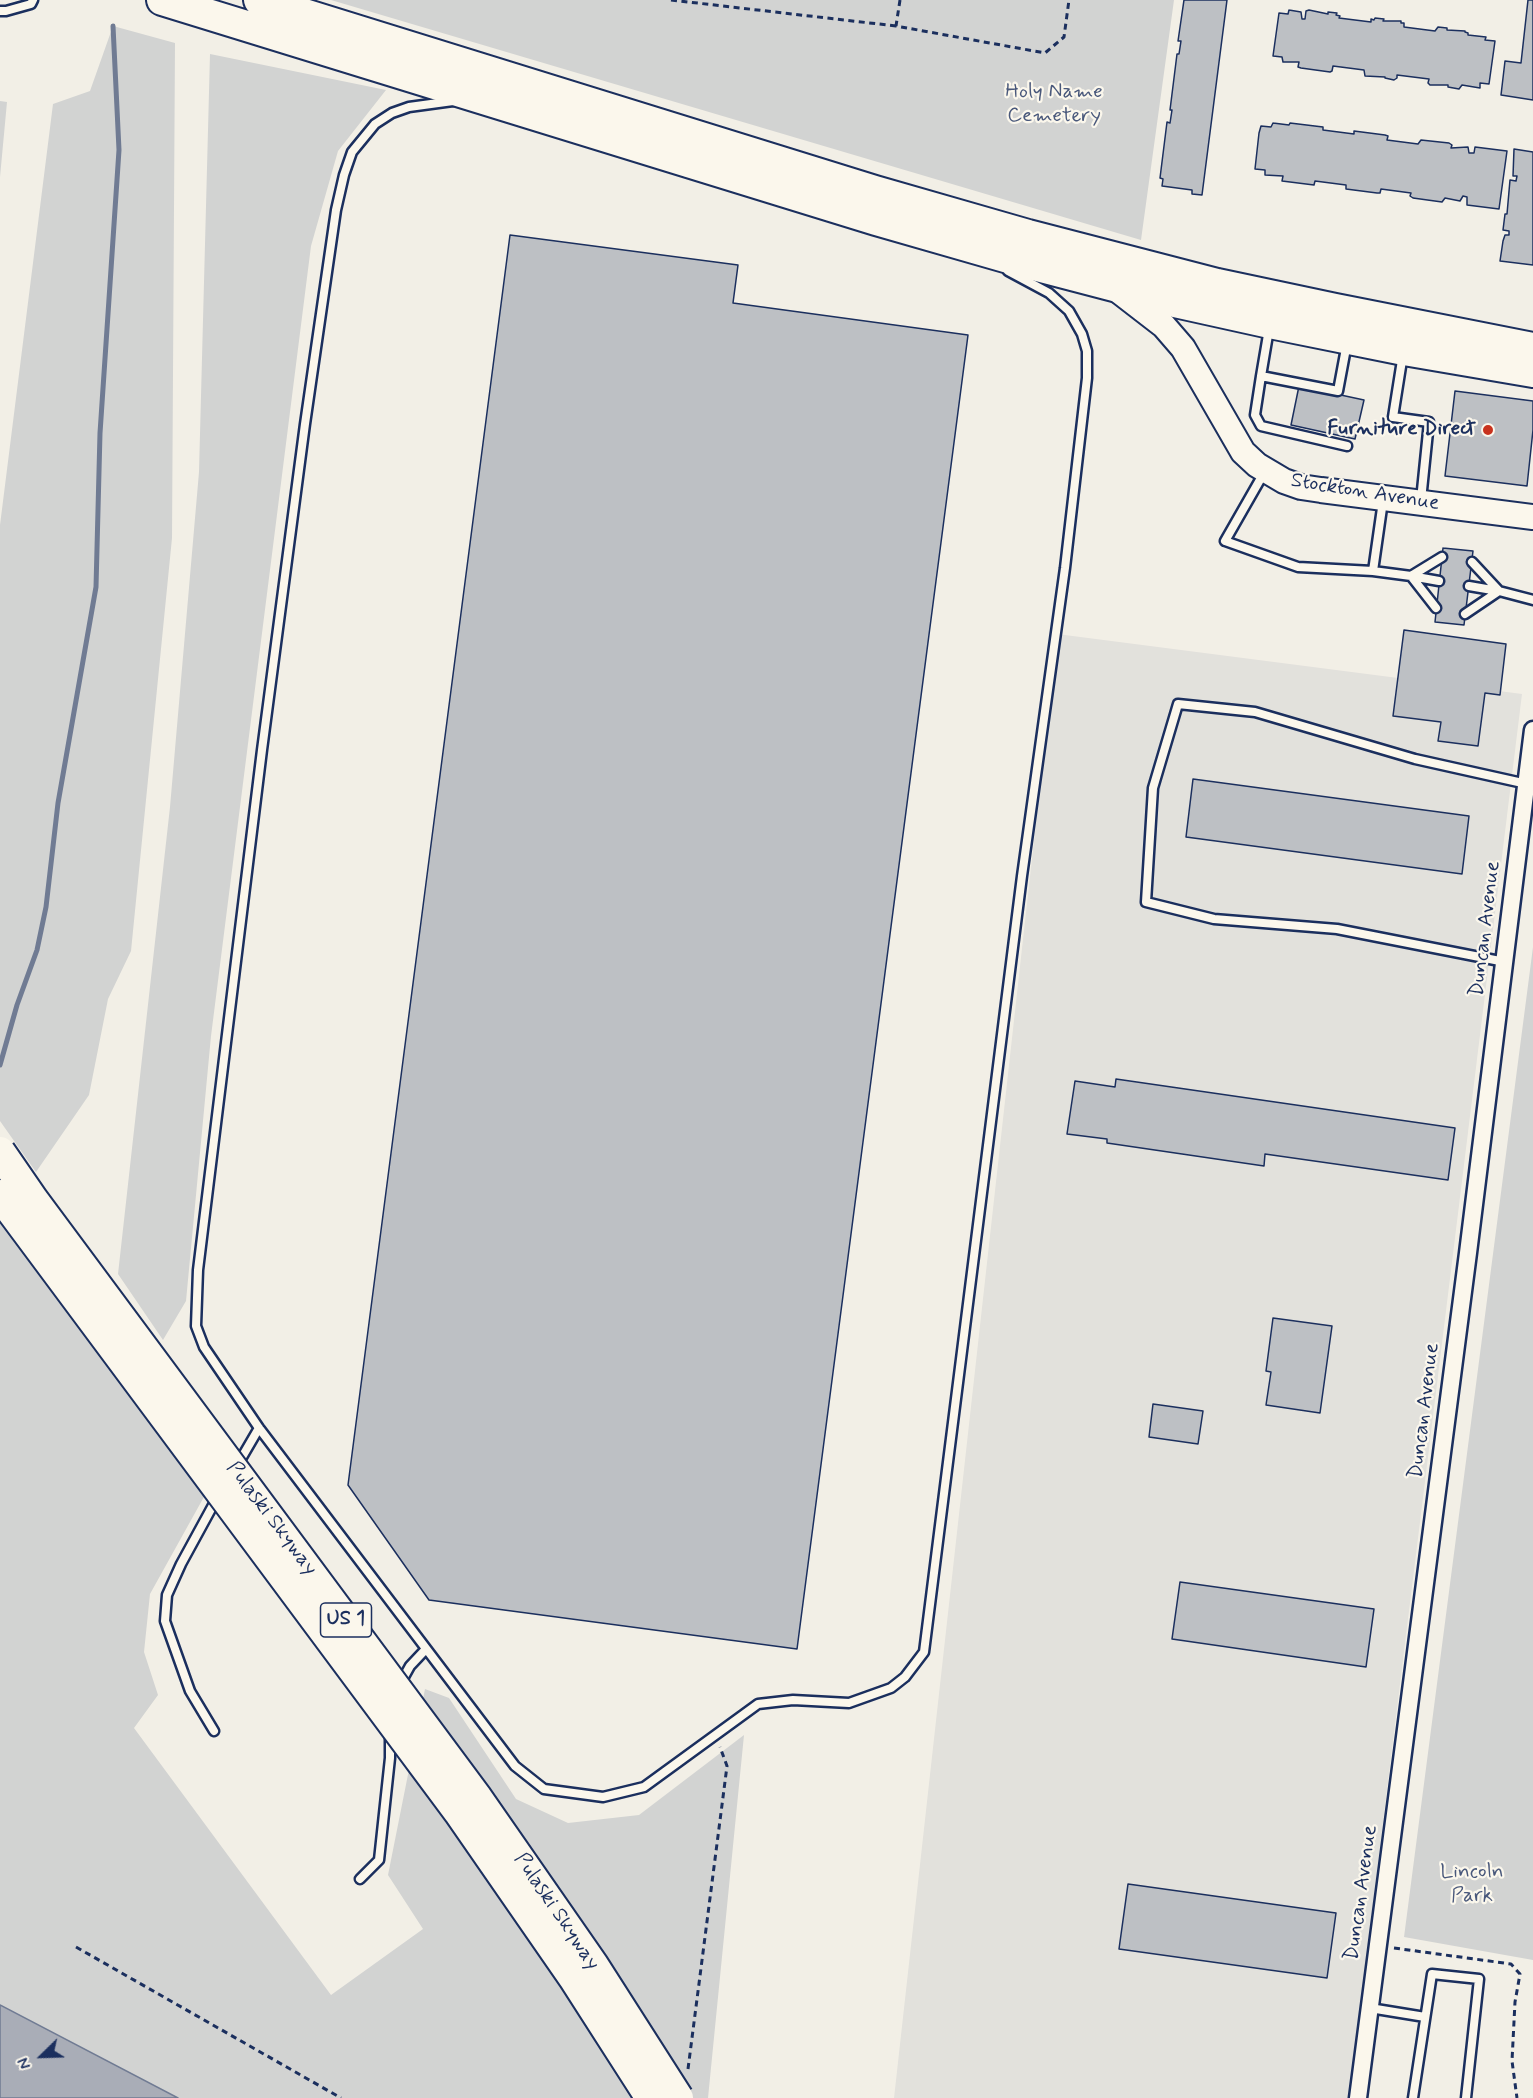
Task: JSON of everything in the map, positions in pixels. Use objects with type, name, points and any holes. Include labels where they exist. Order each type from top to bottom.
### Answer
[{"type":"highway","points":[[162,0],[952,242],[1110,285],[1270,324],[1533,372]]},
{"type":"highway","points":[[259,0],[875,191],[1028,235],[1217,284],[1533,348]]},
{"type":"highway","name":"Pulaski Skyway","points":[[0,1152],[33,1200],[471,1790],[682,2088]]},
{"type":"highway","name":"Pulaski Skyway","points":[[0,1195],[459,1812],[567,1969],[651,2098]]},
{"type":"main road","name":"Stockton Avenue","points":[[1110,285],[1164,326],[1183,348],[1238,444],[1250,459],[1284,481],[1301,487],[1533,517]]},
{"type":"street","name":"Duncan Avenue","points":[[1358,2098],[1533,730]]},
{"type":"lane","points":[[0,10],[6,11],[31,4],[33,0]]},
{"type":"lane","points":[[487,99],[409,107],[392,114],[375,124],[359,142],[347,162],[338,205],[302,447],[198,1270],[196,1326],[204,1347],[259,1428],[515,1766],[544,1789],[603,1797],[644,1787],[758,1704],[793,1700],[849,1703],[891,1688],[905,1677],[924,1652],[1022,876],[1063,579],[1088,368],[1087,351],[1082,334],[1069,311],[1055,297],[1001,267]]},
{"type":"lane","points":[[952,242],[991,262]]},
{"type":"lane","points":[[1270,324],[1255,415],[1261,426],[1347,446]]},
{"type":"lane","points":[[1262,376],[1338,391],[1348,339]]},
{"type":"lane","points":[[1404,350],[1393,417],[1429,422],[1421,503]]},
{"type":"lane","points":[[1266,471],[1225,541],[1298,567],[1373,571],[1439,581]]},
{"type":"lane","points":[[1373,571],[1383,498]]},
{"type":"lane","points":[[1411,576],[1442,557]]},
{"type":"lane","points":[[1472,562],[1498,591]]},
{"type":"lane","points":[[1411,576],[1436,608]]},
{"type":"lane","points":[[1469,586],[1533,600]]},
{"type":"lane","points":[[1465,614],[1498,591]]},
{"type":"lane","points":[[1505,962],[1337,929],[1214,919],[1146,903],[1153,788],[1178,704],[1255,712],[1415,759],[1527,784]]},
{"type":"lane","points":[[214,1731],[190,1691],[165,1621],[167,1595],[210,1508],[259,1428]]},
{"type":"lane","points":[[360,1878],[379,1860],[390,1758],[389,1703],[410,1666],[426,1649]]},
{"type":"lane","points":[[1413,2098],[1432,1974],[1479,1979],[1466,2098]]},
{"type":"lane","points":[[1370,2008],[1425,2017]]},
{"type":"path","points":[[671,0],[896,26],[1045,53],[1064,37],[1069,0]]},
{"type":"path","points":[[896,26],[900,0]]},
{"type":"path","points":[[682,2088],[692,2044],[727,1766],[716,1734]]},
{"type":"path","points":[[76,1947],[342,2098]]},
{"type":"shaded area","points":[[1057,634],[1522,694],[1349,2098],[894,2098]]},
{"type":"shaded area","points":[[0,2005],[178,2098],[0,2098]]},
{"type":"green space","name":"Holy Name Cemetery","points":[[331,0],[1174,0],[1141,240]]},
{"type":"green space","points":[[113,26],[175,43],[172,538],[131,951],[108,999],[89,1095],[36,1172],[0,1121],[0,525],[53,104],[90,91]]},
{"type":"green space","points":[[210,54],[386,90],[338,151],[311,246],[211,1036],[186,1301],[163,1340],[118,1274],[170,807],[199,472]]},
{"type":"green space","points":[[0,101],[7,102],[0,177]]},
{"type":"green space","name":"Lincoln Park","points":[[1533,947],[1533,1960],[1404,1937]]},
{"type":"green space","points":[[0,1222],[205,1495],[150,1594],[144,1652],[158,1695],[134,1728],[331,1995],[423,1929],[388,1875],[425,1689],[449,1698],[516,1799],[568,1823],[639,1815],[744,1735],[708,2098],[178,2098],[0,2005]]},
{"type":"building","points":[[1184,0],[1227,0],[1202,195],[1192,194],[1192,190],[1162,186],[1163,179],[1160,178],[1167,122],[1170,123],[1172,110],[1170,110],[1177,54],[1179,54],[1181,41],[1178,41]]},
{"type":"building","points":[[1528,0],[1533,0],[1533,100],[1501,95],[1505,61],[1521,63]]},
{"type":"building","points":[[1289,10],[1301,12],[1302,19],[1305,19],[1306,11],[1309,10],[1328,14],[1328,12],[1337,13],[1339,18],[1371,22],[1371,19],[1375,18],[1384,19],[1383,21],[1401,21],[1404,27],[1435,31],[1438,27],[1447,28],[1447,30],[1465,31],[1468,35],[1486,37],[1485,40],[1495,41],[1489,84],[1480,83],[1480,88],[1462,85],[1459,89],[1448,87],[1448,85],[1430,85],[1429,79],[1397,75],[1394,80],[1365,76],[1364,70],[1333,66],[1330,72],[1301,68],[1298,67],[1299,62],[1283,62],[1282,57],[1273,56],[1279,13],[1288,14]]},
{"type":"building","points":[[1273,123],[1323,127],[1323,130],[1354,134],[1354,131],[1385,135],[1388,136],[1387,140],[1418,144],[1421,140],[1449,143],[1452,145],[1451,148],[1468,147],[1469,153],[1474,153],[1475,147],[1507,151],[1499,209],[1467,205],[1467,197],[1463,196],[1460,201],[1445,198],[1442,202],[1413,198],[1410,196],[1411,193],[1381,189],[1380,193],[1377,193],[1346,189],[1346,185],[1315,181],[1314,185],[1282,181],[1283,176],[1265,175],[1265,170],[1255,169],[1259,133],[1261,126],[1271,127]]},
{"type":"building","points":[[1514,149],[1533,152],[1533,265],[1500,261],[1505,235],[1509,235],[1509,231],[1503,230],[1510,180],[1516,181],[1517,176],[1513,176]]},
{"type":"building","points":[[510,235],[738,265],[733,303],[968,335],[797,1649],[429,1600],[348,1485]]},
{"type":"building","points":[[1299,386],[1364,400],[1355,439],[1291,425]]},
{"type":"building","points":[[1455,391],[1533,401],[1533,430],[1527,486],[1445,476]]},
{"type":"building","points":[[1443,548],[1473,551],[1464,625],[1435,622]]},
{"type":"building","points":[[1404,630],[1506,644],[1500,695],[1485,693],[1478,746],[1438,741],[1441,722],[1393,716]]},
{"type":"building","points":[[1193,779],[1469,816],[1462,874],[1186,837]]},
{"type":"building","points":[[1116,1079],[1455,1128],[1448,1180],[1265,1154],[1264,1166],[1107,1143],[1107,1139],[1067,1134],[1075,1081],[1115,1087]]},
{"type":"building","points":[[1273,1318],[1332,1326],[1320,1413],[1266,1405],[1271,1372],[1266,1371]]},
{"type":"building","points":[[1153,1404],[1203,1411],[1198,1444],[1149,1437]]},
{"type":"building","points":[[1180,1582],[1374,1609],[1366,1667],[1172,1639]]},
{"type":"building","points":[[1128,1884],[1336,1913],[1327,1978],[1119,1949]]},
{"type":"waterway","points":[[0,1065],[17,1005],[37,950],[46,907],[58,803],[96,587],[100,433],[119,150],[113,26]]},
{"type":"place","name":"Furniture Direct","points":[[1488,430]]}]
